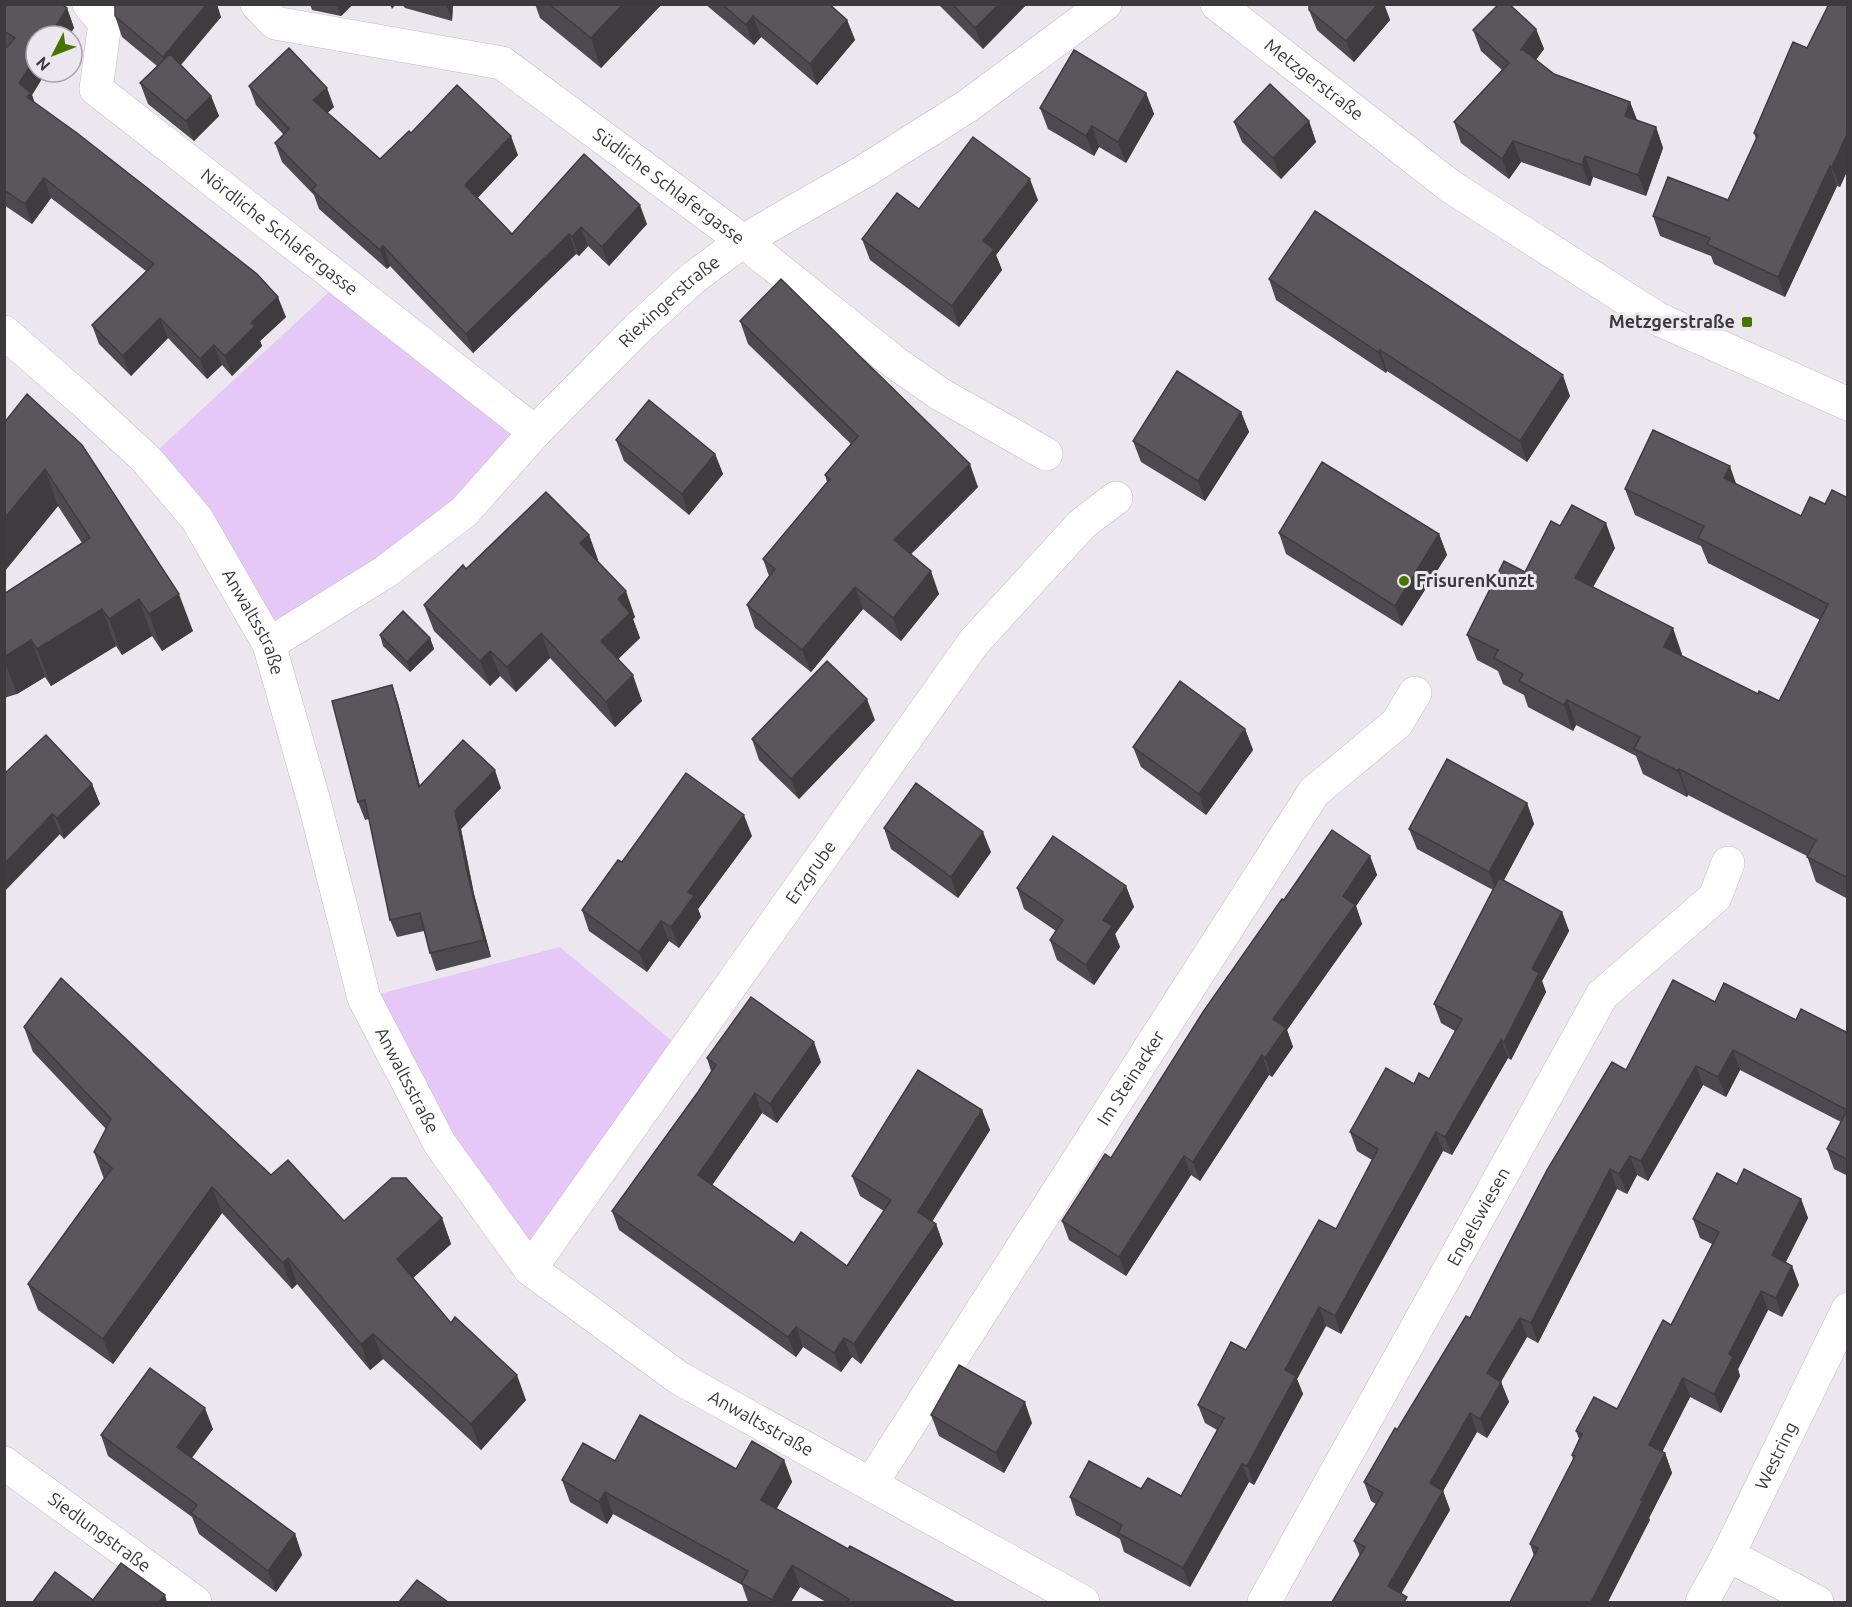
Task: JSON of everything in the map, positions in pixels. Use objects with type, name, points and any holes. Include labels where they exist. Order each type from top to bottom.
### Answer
[{"type":"street","name":"Nördliche Schlafergasse","points":[[88,4],[105,23],[96,89],[535,432]]},
{"type":"street","name":"Südliche Schlafergasse","points":[[257,4],[274,23],[502,63],[743,241],[894,362],[940,394],[1046,454]]},
{"type":"street","name":"Riexingerstraße","points":[[269,644],[385,572],[464,512],[535,432],[645,322],[693,278],[743,241],[863,172],[966,107],[1105,4]]},
{"type":"street","name":"Metzgerstraße","points":[[1216,4],[1450,186],[1658,319],[1844,394]]},
{"type":"street","name":"Anwaltsstraße","points":[[4,332],[147,460],[197,519],[269,644],[315,805],[364,998],[440,1144],[530,1269],[679,1377],[1083,1602]]},
{"type":"street","name":"Erzgrube","points":[[530,1269],[974,642],[1082,524],[1116,498]]},
{"type":"street","name":"Im Steinacker","points":[[871,1484],[1314,792],[1397,723],[1415,693]]},
{"type":"street","name":"Engelswiesen","points":[[1264,1602],[1602,995],[1715,897],[1728,863]]},
{"type":"street","name":"Westring","points":[[1702,1602],[1728,1556],[1848,1309]]},
{"type":"street","name":"Siedlungstraße","points":[[4,1463],[195,1602]]},
{"type":"street","points":[[1728,1556],[1817,1602]]},
{"type":"shaded area","points":[[341,281],[535,432],[464,512],[269,644],[147,460]]},
{"type":"shaded area","points":[[560,947],[684,1051],[530,1269],[364,998]]},
{"type":"building","points":[[4,4],[61,4],[67,8],[57,24],[24,24],[24,75],[19,83],[31,93],[27,97],[77,133],[257,274],[278,297],[251,323],[255,326],[225,356],[214,345],[200,359],[160,318],[123,356],[92,325],[154,264],[44,178],[25,204],[4,190],[4,50],[15,38],[4,31]]},
{"type":"building","points":[[115,4],[207,4],[163,57],[115,16]]},
{"type":"building","points":[[549,4],[623,4],[591,38]]},
{"type":"building","points":[[722,4],[829,4],[847,20],[810,64],[753,16],[746,25]]},
{"type":"building","points":[[952,4],[999,4],[975,28]]},
{"type":"building","points":[[1309,4],[1378,4],[1346,41],[1309,10]]},
{"type":"building","points":[[1499,4],[1509,4],[1536,29],[1520,51],[1522,49],[1554,74],[1630,102],[1625,116],[1656,127],[1638,175],[1585,156],[1582,165],[1513,141],[1502,159],[1454,122],[1509,63],[1473,30]]},
{"type":"building","points":[[1829,4],[1848,4],[1848,132],[1778,277],[1707,244],[1710,238],[1653,216],[1668,177],[1728,200],[1758,135],[1754,133],[1793,42],[1807,48]]},
{"type":"building","points":[[289,48],[327,88],[313,100],[380,159],[409,131],[411,133],[457,85],[511,136],[465,185],[512,234],[584,154],[640,205],[602,247],[581,227],[572,237],[569,234],[466,334],[383,246],[380,250],[312,190],[316,185],[275,143],[289,129],[249,86]]},
{"type":"building","points":[[1074,50],[1146,93],[1118,142],[1092,126],[1086,136],[1040,108]]},
{"type":"building","points":[[170,54],[211,96],[186,121],[140,83]]},
{"type":"building","points":[[1270,84],[1309,121],[1273,158],[1234,122]]},
{"type":"building","points":[[973,137],[1030,179],[983,241],[994,249],[952,306],[862,239],[897,193],[919,209]]},
{"type":"building","points":[[1315,211],[1563,375],[1520,441],[1380,350],[1378,352],[1269,279]]},
{"type":"building","points":[[781,279],[970,464],[894,540],[931,571],[893,618],[855,587],[802,650],[747,605],[775,569],[763,559],[830,479],[825,475],[858,436],[740,321]]},
{"type":"building","points":[[1177,371],[1241,412],[1198,481],[1133,441]]},
{"type":"building","points":[[27,394],[82,445],[179,594],[149,614],[139,599],[109,619],[102,609],[37,649],[31,640],[4,657],[4,594],[90,538],[45,469],[4,519],[4,423]]},
{"type":"building","points":[[649,400],[715,454],[682,494],[616,440]]},
{"type":"building","points":[[1653,430],[1730,466],[1724,478],[1801,516],[1810,497],[1825,504],[1832,490],[1848,498],[1848,878],[1807,857],[1816,840],[1679,769],[1678,771],[1634,749],[1640,737],[1567,700],[1564,705],[1519,681],[1523,674],[1494,658],[1498,650],[1467,635],[1504,561],[1525,572],[1551,521],[1560,526],[1572,505],[1606,523],[1575,578],[1673,628],[1664,647],[1758,694],[1759,691],[1779,701],[1828,604],[1698,538],[1704,526],[1625,489]]},
{"type":"building","points":[[1322,462],[1439,534],[1395,606],[1279,533]]},
{"type":"building","points":[[546,492],[589,535],[580,543],[626,591],[618,599],[630,613],[601,641],[633,675],[606,702],[541,633],[507,667],[490,651],[480,661],[424,605],[463,565],[466,569]]},
{"type":"building","points":[[403,611],[430,638],[407,662],[380,635]]},
{"type":"building","points":[[827,661],[867,699],[791,779],[752,739]]},
{"type":"building","points":[[1180,681],[1245,729],[1199,794],[1133,747]]},
{"type":"building","points":[[392,685],[419,787],[463,740],[495,770],[455,811],[484,940],[430,953],[420,913],[390,920],[365,800],[358,802],[332,701]]},
{"type":"building","points":[[46,735],[92,784],[57,818],[52,814],[4,864],[4,774]]},
{"type":"building","points":[[1447,759],[1527,803],[1489,872],[1409,829]]},
{"type":"building","points":[[686,773],[744,815],[688,892],[694,896],[671,927],[661,921],[639,952],[582,910],[618,860],[622,862]]},
{"type":"building","points":[[916,783],[983,832],[951,877],[884,828]]},
{"type":"building","points":[[1332,830],[1370,856],[1343,896],[1355,905],[1273,1019],[1286,1028],[1265,1058],[1262,1055],[1193,1162],[1184,1156],[1119,1257],[1062,1221],[1105,1154],[1111,1158],[1203,1012]]},
{"type":"building","points":[[1053,836],[1126,886],[1103,920],[1112,926],[1086,965],[1050,940],[1063,920],[1017,888]]},
{"type":"building","points":[[1499,878],[1562,912],[1532,969],[1539,973],[1504,1042],[1501,1040],[1445,1137],[1436,1132],[1335,1316],[1319,1307],[1285,1370],[1296,1376],[1247,1466],[1242,1464],[1183,1568],[1118,1533],[1122,1525],[1070,1497],[1089,1461],[1141,1489],[1148,1478],[1181,1496],[1224,1418],[1198,1405],[1231,1342],[1246,1350],[1319,1220],[1336,1229],[1378,1149],[1350,1132],[1386,1068],[1414,1084],[1419,1073],[1429,1079],[1462,1019],[1434,1004]]},
{"type":"building","points":[[61,978],[271,1175],[288,1160],[344,1221],[392,1178],[406,1178],[442,1218],[397,1259],[451,1323],[455,1317],[517,1375],[471,1424],[373,1334],[361,1344],[288,1258],[283,1263],[212,1187],[103,1339],[28,1284],[112,1168],[94,1152],[111,1119],[24,1027]]},
{"type":"building","points":[[1673,980],[1715,1002],[1724,983],[1796,1020],[1801,1009],[1848,1033],[1848,1160],[1827,1149],[1847,1110],[1733,1050],[1718,1077],[1696,1066],[1641,1161],[1630,1156],[1619,1174],[1610,1169],[1531,1323],[1520,1318],[1487,1373],[1501,1382],[1480,1419],[1470,1413],[1430,1483],[1443,1491],[1388,1586],[1407,1597],[1404,1602],[1332,1602],[1365,1547],[1354,1541],[1383,1493],[1364,1482],[1395,1428],[1397,1430],[1466,1316],[1470,1318],[1547,1170],[1612,1062],[1626,1070]]},
{"type":"building","points":[[751,997],[814,1042],[770,1104],[755,1093],[698,1175],[794,1243],[801,1232],[847,1266],[891,1200],[852,1176],[918,1070],[982,1110],[918,1212],[936,1224],[854,1344],[844,1338],[834,1353],[796,1327],[788,1337],[612,1211],[716,1065],[707,1058]]},
{"type":"building","points":[[1744,1169],[1801,1199],[1772,1255],[1792,1266],[1776,1298],[1761,1291],[1729,1354],[1733,1357],[1714,1394],[1683,1378],[1649,1445],[1665,1453],[1591,1602],[1510,1602],[1538,1548],[1530,1544],[1575,1456],[1572,1455],[1582,1434],[1576,1431],[1594,1397],[1617,1409],[1663,1320],[1671,1325],[1719,1232],[1693,1219],[1717,1173],[1737,1184]]},
{"type":"building","points":[[959,1365],[1025,1402],[996,1453],[931,1415]]},
{"type":"building","points":[[150,1368],[205,1408],[177,1447],[295,1534],[268,1571],[191,1513],[197,1505],[101,1435]]},
{"type":"building","points":[[640,1415],[736,1469],[752,1441],[784,1460],[761,1500],[848,1549],[850,1546],[955,1602],[847,1602],[849,1599],[792,1565],[772,1600],[741,1583],[748,1571],[605,1492],[599,1502],[562,1480],[583,1443],[615,1461]]},
{"type":"building","points":[[121,1563],[165,1595],[159,1602],[33,1602],[55,1572],[93,1600]]},
{"type":"building","points":[[417,1580],[448,1602],[399,1602]]},
{"type":"place","name":"Metzgerstraße","points":[[1747,322]]},
{"type":"place","name":"FrisurenKunzt","points":[[1404,581]]}]
